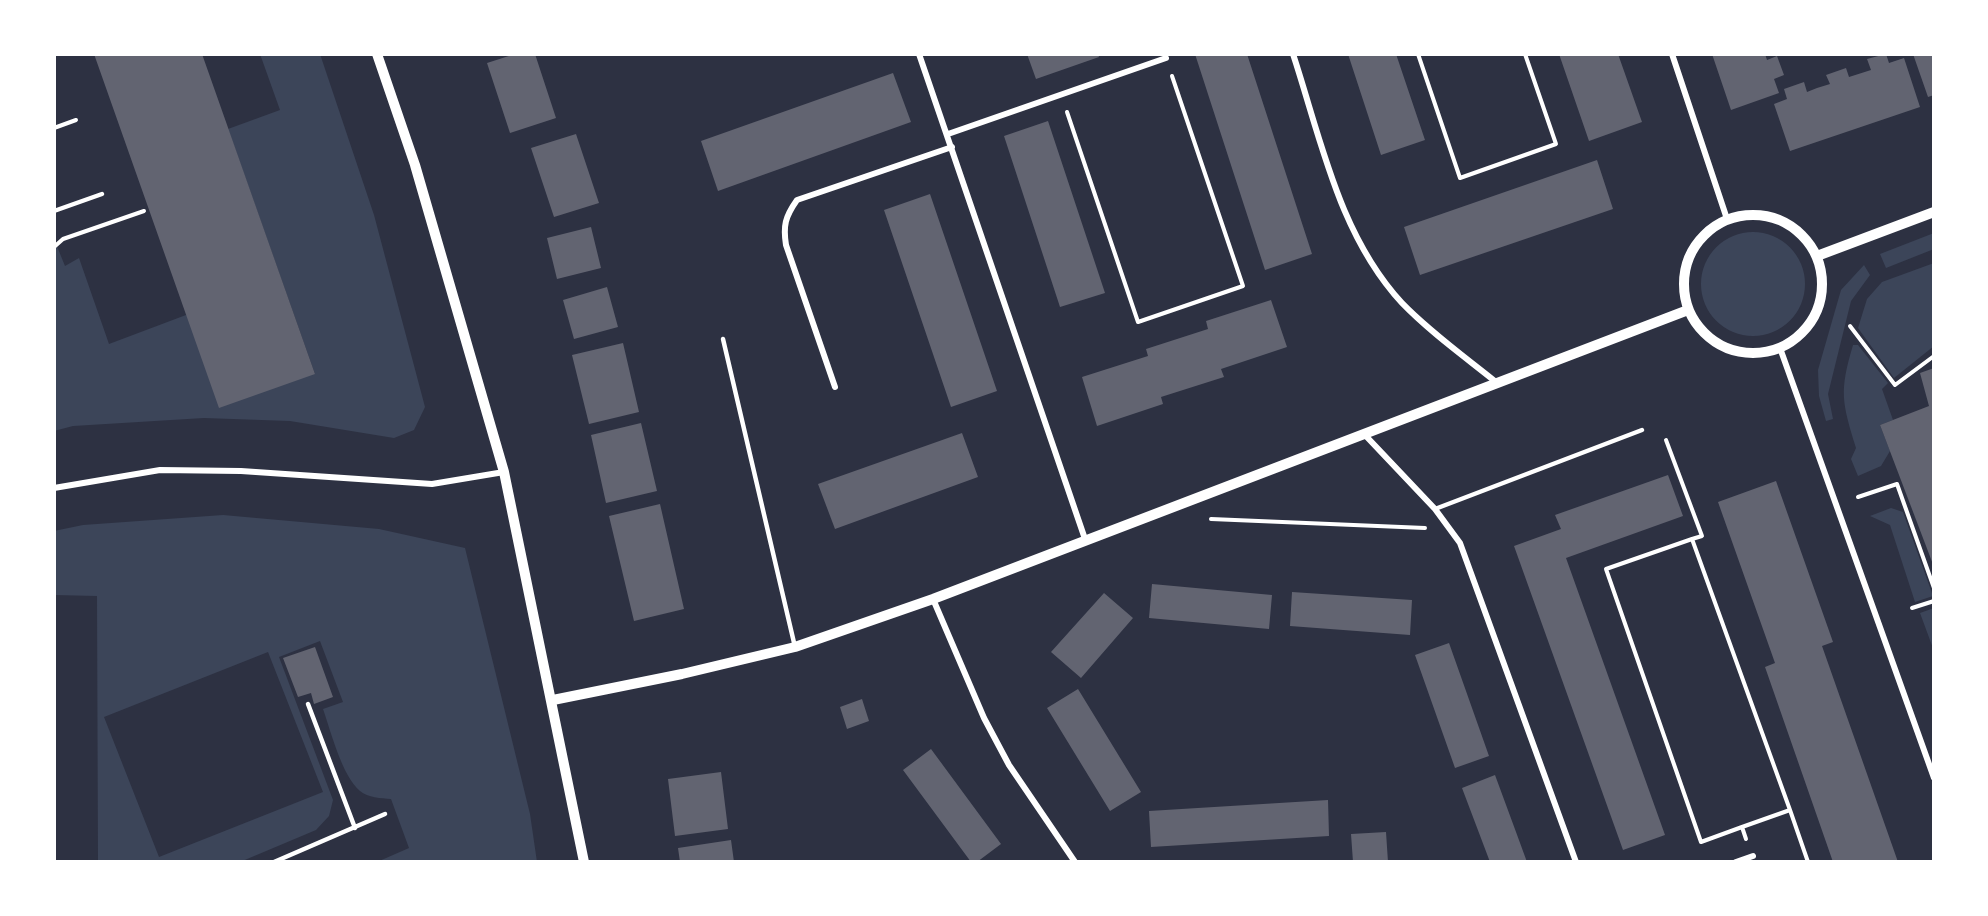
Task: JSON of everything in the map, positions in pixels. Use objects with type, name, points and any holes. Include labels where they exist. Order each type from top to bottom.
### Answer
[{"type":"street","points":[[377,54],[419,177],[504,472],[553,700],[584,862]]},
{"type":"street","points":[[919,54],[1085,538]]},
{"type":"street","points":[[1293,54],[1348,224],[1372,264],[1402,303],[1496,382]]},
{"type":"street","points":[[1672,54],[1727,219]]},
{"type":"street","points":[[948,134],[1166,58]]},
{"type":"street","points":[[835,387],[786,246],[783,226],[787,214],[796,200],[952,147]]},
{"type":"street","points":[[1817,256],[1934,212]]},
{"type":"street","points":[[1753,214],[1779,219],[1801,234],[1817,256],[1822,278],[1820,299],[1812,320],[1798,337],[1780,348],[1753,353],[1726,348],[1704,333],[1688,310],[1683,283],[1689,256],[1704,234],[1727,219],[1753,214]]},
{"type":"street","points":[[553,700],[682,674],[795,647],[933,598],[1085,538],[1688,310]]},
{"type":"street","points":[[1780,348],[1934,778]]},
{"type":"street","points":[[1364,433],[1435,509],[1460,543],[1473,573],[1576,862]]},
{"type":"street","points":[[54,488],[160,470],[241,471],[432,484],[504,472]]},
{"type":"street","points":[[933,598],[984,718],[1009,765],[1075,862]]},
{"type":"street","points":[[1736,862],[1753,856]]},
{"type":"lane","points":[[54,211],[102,194]]},
{"type":"lane","points":[[723,339],[795,647]]},
{"type":"lane","points":[[1435,509],[1642,430]]},
{"type":"lane","points":[[308,704],[355,828]]},
{"type":"lane","points":[[274,862],[386,814]]},
{"type":"path","points":[[1418,54],[1460,178],[1556,144],[1525,54]]},
{"type":"path","points":[[1061,94],[1138,322],[1243,286],[1166,58]]},
{"type":"path","points":[[54,128],[76,120]]},
{"type":"path","points":[[54,247],[63,239],[144,211]]},
{"type":"path","points":[[1850,326],[1895,386],[1934,356]]},
{"type":"path","points":[[1666,440],[1702,536],[1606,569],[1701,842],[1790,810]]},
{"type":"path","points":[[1858,497],[1897,484],[1934,588]]},
{"type":"path","points":[[1204,518],[1450,529]]},
{"type":"path","points":[[1692,539],[1808,862]]},
{"type":"path","points":[[1912,608],[1934,601]]},
{"type":"path","points":[[1742,827],[1753,856]]},
{"type":"shaded area","points":[[260,54],[320,54],[374,215],[425,407],[414,430],[394,438],[290,421],[204,418],[73,426],[54,431],[54,239],[65,266],[79,258],[109,344],[186,315],[315,374],[228,129],[280,110]]},
{"type":"shaded area","points":[[1753,232],[1773,236],[1790,247],[1801,264],[1805,284],[1801,304],[1790,321],[1773,332],[1753,336],[1733,332],[1716,321],[1705,304],[1701,284],[1705,264],[1716,247],[1733,236]]},
{"type":"shaded area","points":[[1934,233],[1934,249],[1886,268],[1880,254]]},
{"type":"shaded area","points":[[1934,263],[1934,346],[1894,378],[1858,328],[1867,299],[1882,282]]},
{"type":"shaded area","points":[[1864,265],[1870,275],[1851,301],[1828,394],[1833,419],[1826,421],[1819,396],[1818,370],[1841,290]]},
{"type":"shaded area","points":[[1853,345],[1858,345],[1888,383],[1882,389],[1893,420],[1880,425],[1890,451],[1881,466],[1858,476],[1851,459],[1856,448],[1844,397],[1846,374]]},
{"type":"shaded area","points":[[1891,508],[1903,512],[1933,596],[1915,602],[1890,525],[1870,516]]},
{"type":"shaded area","points":[[223,515],[379,529],[465,548],[530,814],[537,862],[377,862],[409,848],[391,799],[367,795],[360,791],[342,765],[323,709],[343,702],[320,641],[279,657],[333,800],[329,816],[316,830],[240,862],[98,862],[97,596],[54,595],[54,531],[83,525]],"holes":[[[268,652],[323,792],[159,857],[104,717]]]},
{"type":"shaded area","points":[[1934,608],[1934,651],[1920,613]]},
{"type":"building","points":[[94,54],[202,54],[315,374],[219,408]]},
{"type":"building","points":[[515,54],[535,54],[556,118],[510,133],[487,63]]},
{"type":"building","points":[[1027,54],[1098,54],[1099,57],[1036,79]]},
{"type":"building","points":[[1195,54],[1247,54],[1312,254],[1265,270]]},
{"type":"building","points":[[1348,54],[1396,54],[1425,140],[1381,155]]},
{"type":"building","points":[[1559,54],[1618,54],[1642,122],[1589,141]]},
{"type":"building","points":[[1712,54],[1765,54],[1767,60],[1777,56],[1784,75],[1774,79],[1779,93],[1731,110]]},
{"type":"building","points":[[1886,54],[1889,63],[1904,58],[1920,107],[1790,151],[1774,104],[1787,99],[1784,89],[1804,82],[1807,92],[1830,84],[1826,75],[1846,68],[1849,77],[1871,70],[1867,59]]},
{"type":"building","points":[[1913,54],[1934,54],[1934,95],[1928,97]]},
{"type":"building","points":[[893,73],[911,122],[718,191],[701,141]]},
{"type":"building","points":[[1048,121],[1105,293],[1060,307],[1004,136]]},
{"type":"building","points":[[576,134],[599,203],[554,217],[531,148]]},
{"type":"building","points":[[1597,160],[1613,209],[1420,275],[1404,227]]},
{"type":"building","points":[[930,194],[997,391],[951,407],[884,210]]},
{"type":"building","points":[[591,227],[601,268],[557,279],[547,238]]},
{"type":"building","points":[[607,287],[618,327],[574,339],[563,300]]},
{"type":"building","points":[[1271,300],[1287,347],[1221,369],[1224,377],[1161,397],[1163,404],[1097,426],[1082,377],[1148,356],[1146,349],[1208,329],[1206,321]]},
{"type":"building","points":[[623,343],[639,412],[589,424],[572,355]]},
{"type":"building","points":[[1934,368],[1934,567],[1880,425],[1929,406],[1920,373]]},
{"type":"building","points":[[641,423],[657,491],[606,503],[591,435]]},
{"type":"building","points":[[962,433],[978,477],[835,529],[818,484]]},
{"type":"building","points":[[1668,475],[1683,516],[1566,558],[1665,835],[1623,850],[1514,546],[1561,529],[1555,515]]},
{"type":"building","points":[[1776,481],[1833,642],[1822,646],[1898,862],[1833,862],[1765,667],[1775,663],[1718,502]]},
{"type":"building","points":[[660,504],[684,609],[634,621],[609,516]]},
{"type":"building","points":[[1152,584],[1272,595],[1269,629],[1149,618]]},
{"type":"building","points":[[1292,592],[1412,600],[1410,635],[1290,626]]},
{"type":"building","points":[[1104,593],[1133,618],[1081,678],[1051,652]]},
{"type":"building","points":[[1449,643],[1489,756],[1455,768],[1415,655]]},
{"type":"building","points":[[315,647],[333,697],[314,704],[311,693],[298,697],[283,658]]},
{"type":"building","points":[[1078,689],[1141,792],[1110,811],[1047,708]]},
{"type":"building","points":[[862,699],[869,721],[847,729],[840,707]]},
{"type":"building","points":[[931,749],[1001,844],[977,862],[971,862],[903,770]]},
{"type":"building","points":[[721,772],[728,829],[675,836],[668,779]]},
{"type":"building","points":[[1495,775],[1527,862],[1490,862],[1462,788]]},
{"type":"building","points":[[1328,800],[1329,836],[1151,847],[1149,811]]},
{"type":"building","points":[[1386,832],[1388,862],[1353,862],[1351,834]]},
{"type":"building","points":[[731,840],[734,862],[680,862],[678,848]]}]
